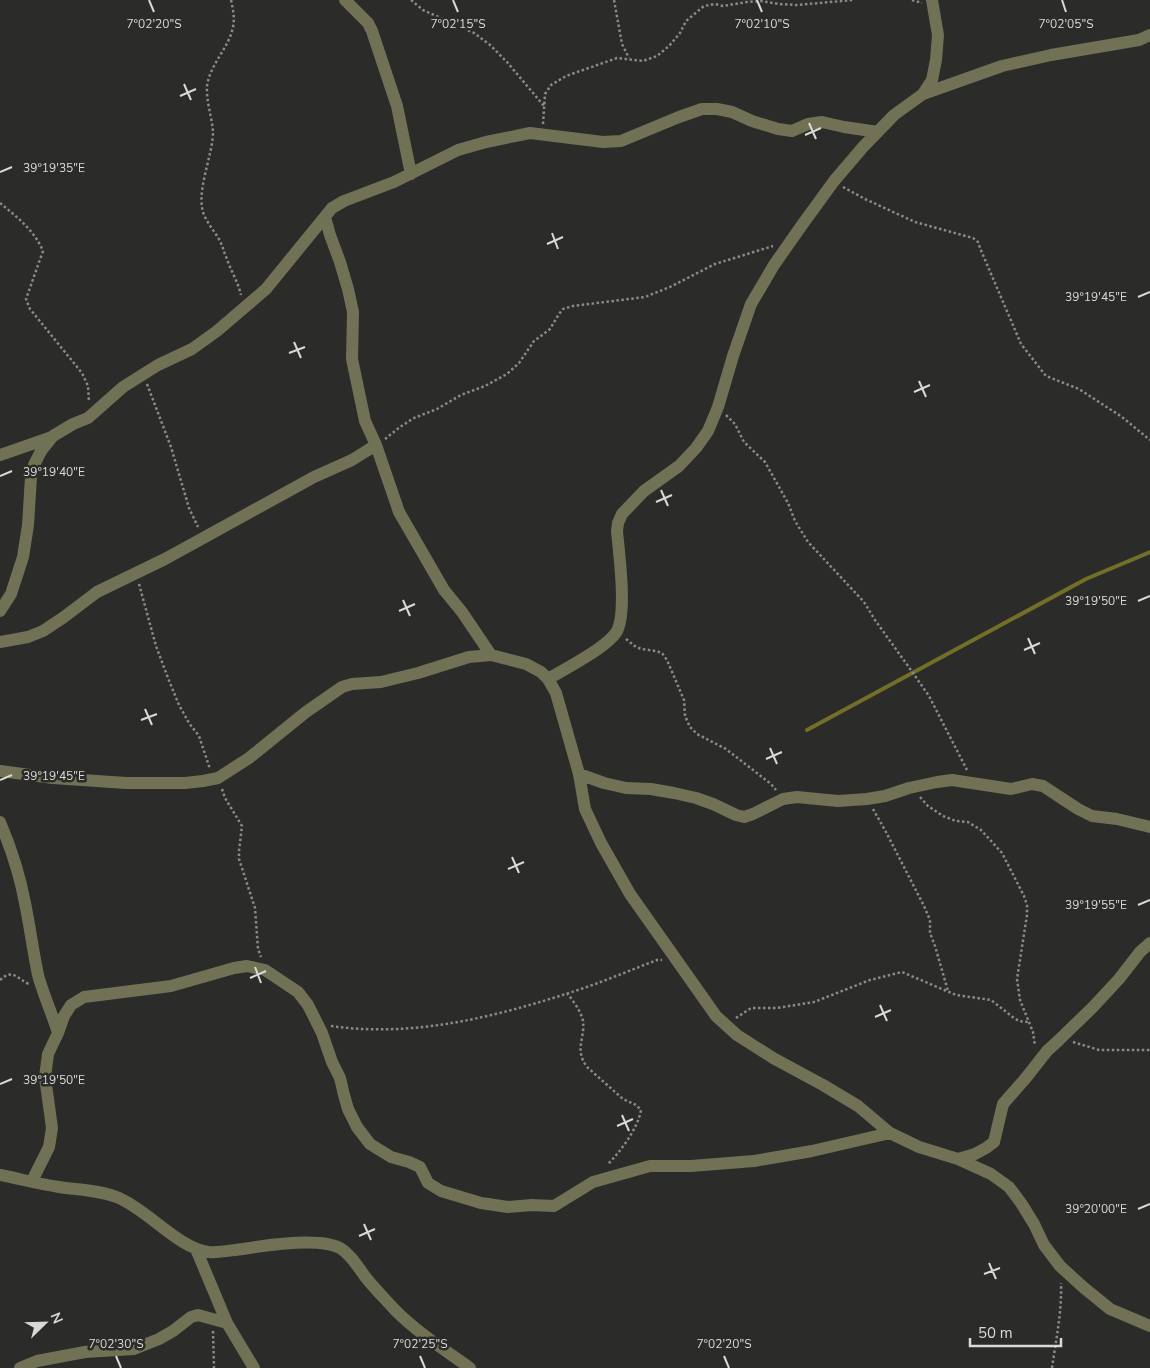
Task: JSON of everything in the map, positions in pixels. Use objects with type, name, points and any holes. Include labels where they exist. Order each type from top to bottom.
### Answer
[{"type":"street","points":[[345,0],[368,23],[372,31],[397,106],[411,174]]},
{"type":"street","points":[[923,94],[932,80],[936,60],[938,35],[932,0]]},
{"type":"street","points":[[548,679],[588,656],[612,638],[617,630],[620,621],[621,586],[617,531],[622,514],[644,492],[679,466],[696,448],[708,431],[718,407],[751,304],[774,265],[834,181],[863,147],[894,115],[923,94],[1002,66],[1051,55],[1138,40],[1150,35]]},
{"type":"street","points":[[0,455],[53,436],[88,418],[124,387],[158,365],[192,349],[217,331],[266,289],[332,208],[344,201],[394,182],[458,150],[530,133],[603,142],[621,141],[702,109],[732,112],[752,121],[778,129],[792,130],[808,124],[822,122],[878,132]]},
{"type":"street","points":[[325,217],[348,289],[353,312],[352,359],[365,421],[376,445],[400,512],[411,534],[444,590],[462,612],[491,655]]},
{"type":"street","points":[[0,611],[11,594],[23,557],[34,465],[41,451],[53,436]]},
{"type":"street","points":[[0,642],[28,637],[43,631],[97,592],[165,559],[314,477],[352,460],[376,445]]},
{"type":"street","points":[[0,771],[53,778],[126,783],[185,783],[203,781],[216,778],[249,758],[342,686],[381,682],[469,657],[491,655],[526,664],[541,672],[548,679],[556,693],[579,774],[585,809],[601,843],[630,894],[716,1016],[737,1035],[773,1058],[858,1106],[890,1133],[919,1147],[958,1159],[990,1174],[1009,1187],[1034,1224],[1044,1245],[1060,1266],[1110,1308],[1150,1326]]},
{"type":"street","points":[[579,774],[604,783],[696,798],[744,817],[783,799],[797,797],[838,801],[867,799],[885,796],[909,788],[952,780],[1011,789],[1032,784],[1043,786],[1092,816],[1150,826]]},
{"type":"street","points":[[0,822],[7,837],[25,901],[39,978],[58,1032]]},
{"type":"street","points":[[958,1159],[975,1154],[994,1142],[1003,1104],[1026,1079],[1047,1051],[1100,1000],[1140,952],[1150,943]]},
{"type":"street","points":[[32,1181],[50,1147],[52,1128],[45,1077],[48,1054],[64,1016],[71,1005],[84,997],[171,986],[247,966],[265,970],[298,992],[308,1006],[340,1078],[346,1102],[357,1127],[370,1144],[391,1157],[420,1167],[428,1183],[441,1190],[482,1203],[508,1207],[554,1206],[593,1182],[650,1166],[691,1166],[754,1161],[812,1151],[890,1133]]},
{"type":"street","points":[[0,1175],[117,1197],[134,1206],[180,1240],[196,1249],[210,1252],[278,1244],[332,1244],[343,1250],[396,1311],[430,1340],[470,1368]]},
{"type":"street","points":[[196,1249],[215,1298],[220,1321],[254,1368]]},
{"type":"street","points":[[20,1368],[43,1360],[85,1352],[134,1349],[159,1339],[191,1317],[198,1315],[220,1321]]},
{"type":"path","points":[[231,0],[234,26],[210,73],[207,87],[213,132],[202,205],[204,215],[221,243],[227,261],[235,276],[244,307]]},
{"type":"path","points":[[412,0],[423,10],[474,33],[490,44],[545,107]]},
{"type":"path","points":[[614,0],[622,44],[630,59]]},
{"type":"path","points":[[542,135],[545,94],[551,85],[566,76],[617,58],[643,61],[657,56],[680,33],[686,21],[704,6],[714,4],[723,6],[761,1],[797,5],[853,0]]},
{"type":"path","points":[[834,181],[865,199],[915,222],[973,238],[978,242],[1022,344],[1046,376],[1079,389],[1122,417],[1150,440]]},
{"type":"path","points":[[0,203],[24,222],[43,250],[26,300],[30,309],[82,373],[88,386],[90,400],[88,418]]},
{"type":"path","points":[[376,445],[414,418],[437,409],[461,395],[485,386],[507,374],[519,363],[534,340],[550,329],[563,309],[573,306],[586,306],[645,297],[670,287],[715,264],[771,246],[789,244]]},
{"type":"path","points":[[144,374],[171,447],[195,524],[205,536]]},
{"type":"path","points":[[718,407],[735,424],[744,442],[765,462],[788,503],[795,521],[808,542],[864,602],[913,673],[928,696],[967,771],[968,782]]},
{"type":"path","points":[[136,573],[156,646],[179,705],[199,736],[225,798],[242,826],[238,851],[239,859],[255,908],[258,949],[265,970]]},
{"type":"path","points":[[617,630],[636,647],[662,653],[667,660],[684,700],[685,716],[690,727],[697,734],[726,749],[771,784],[783,799]]},
{"type":"path","points":[[909,788],[928,806],[943,816],[956,821],[968,822],[981,830],[1002,853],[1024,896],[1027,905],[1017,979],[1020,1000],[1033,1032],[1037,1065]]},
{"type":"path","points":[[867,799],[886,832],[930,920],[930,933],[948,991]]},
{"type":"path","points":[[317,1024],[355,1029],[389,1030],[479,1019],[567,993],[657,960],[676,959]]},
{"type":"path","points":[[726,1025],[751,1008],[777,1008],[814,1002],[870,980],[902,972],[956,995],[991,1000],[1014,1018],[1028,1022]]},
{"type":"path","points":[[0,980],[5,975],[13,974],[26,983],[42,988]]},
{"type":"path","points":[[567,993],[582,1020],[580,1048],[583,1061],[622,1099],[636,1105],[641,1110],[636,1126],[612,1160],[593,1182]]},
{"type":"path","points":[[1059,1040],[1069,1040],[1099,1050],[1150,1050]]},
{"type":"path","points":[[1052,1368],[1061,1297],[1060,1266]]},
{"type":"path","points":[[214,1368],[212,1338],[220,1321]]},
{"type":"waterway","points":[[807,730],[1086,579],[1150,552]]}]
